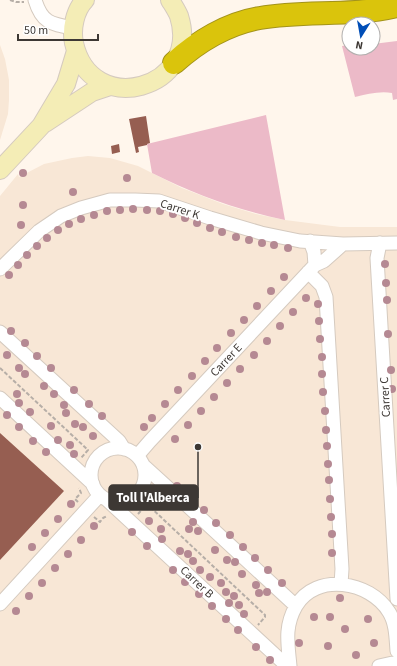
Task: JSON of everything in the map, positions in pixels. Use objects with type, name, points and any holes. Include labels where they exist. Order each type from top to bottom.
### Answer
[{"type":"highway","points":[[174,63],[188,50],[213,36],[233,26],[259,18],[285,15],[364,11],[397,6]]},
{"type":"main road","points":[[85,0],[76,15],[73,28],[73,40],[76,51],[83,66],[95,78],[110,86],[125,88],[139,87],[153,82],[165,74],[174,63],[180,48],[182,31],[178,5]]},
{"type":"main road","points":[[0,170],[41,126],[66,84],[76,51]]},
{"type":"main road","points":[[41,126],[92,92],[110,86]]},
{"type":"street","points":[[35,0],[38,11],[46,21],[73,28]]},
{"type":"street","name":"Carrer K","points":[[0,269],[39,231],[61,216],[81,208],[110,200],[159,201],[261,233],[310,241],[343,244],[397,243]]},
{"type":"street","points":[[310,241],[314,252],[312,269],[322,286],[326,297],[342,569],[341,584]]},
{"type":"street","name":"Carrer C","points":[[380,243],[377,258],[397,599]]},
{"type":"street","name":"Carrer E","points":[[140,461],[150,441],[312,269],[324,261],[343,244]]},
{"type":"street","points":[[0,332],[119,441],[124,449]]},
{"type":"street","points":[[0,398],[93,484],[103,497],[114,501],[122,501],[136,495],[144,481],[145,473],[140,461]]},
{"type":"street","points":[[93,484],[91,476],[92,468],[95,460],[101,454],[112,449],[124,449],[131,451],[296,606]]},
{"type":"street","points":[[0,604],[103,497]]},
{"type":"street","name":"Carrer B","points":[[103,497],[289,666]]},
{"type":"street","points":[[289,666],[287,632],[289,621],[296,606],[305,595],[317,588],[341,584],[362,589],[378,598],[389,612],[393,621],[396,644]]},
{"type":"street","points":[[396,644],[397,624]]},
{"type":"street","points":[[379,666],[397,662]]},
{"type":"shaded area","points":[[397,41],[397,99],[393,100],[392,93],[387,92],[355,97],[345,56],[381,56],[381,43]]},
{"type":"shaded area","points":[[0,45],[5,59],[9,80],[9,100],[8,114],[0,140]]},
{"type":"shaded area","points":[[266,115],[285,220],[251,212],[217,201],[152,173],[147,144]]},
{"type":"shaded area","points":[[88,156],[110,158],[138,166],[182,188],[223,204],[256,214],[285,220],[340,227],[397,227],[397,666],[0,666],[0,196],[18,174],[19,177],[44,164]]},
{"type":"building","points":[[146,116],[150,143],[138,147],[139,152],[136,153],[129,119]]},
{"type":"building","points":[[119,144],[120,152],[112,154],[111,146]]},
{"type":"building","points":[[0,433],[64,491],[0,560]]},
{"type":"place","name":"Toll l'Alberca","points":[[198,447]]}]
